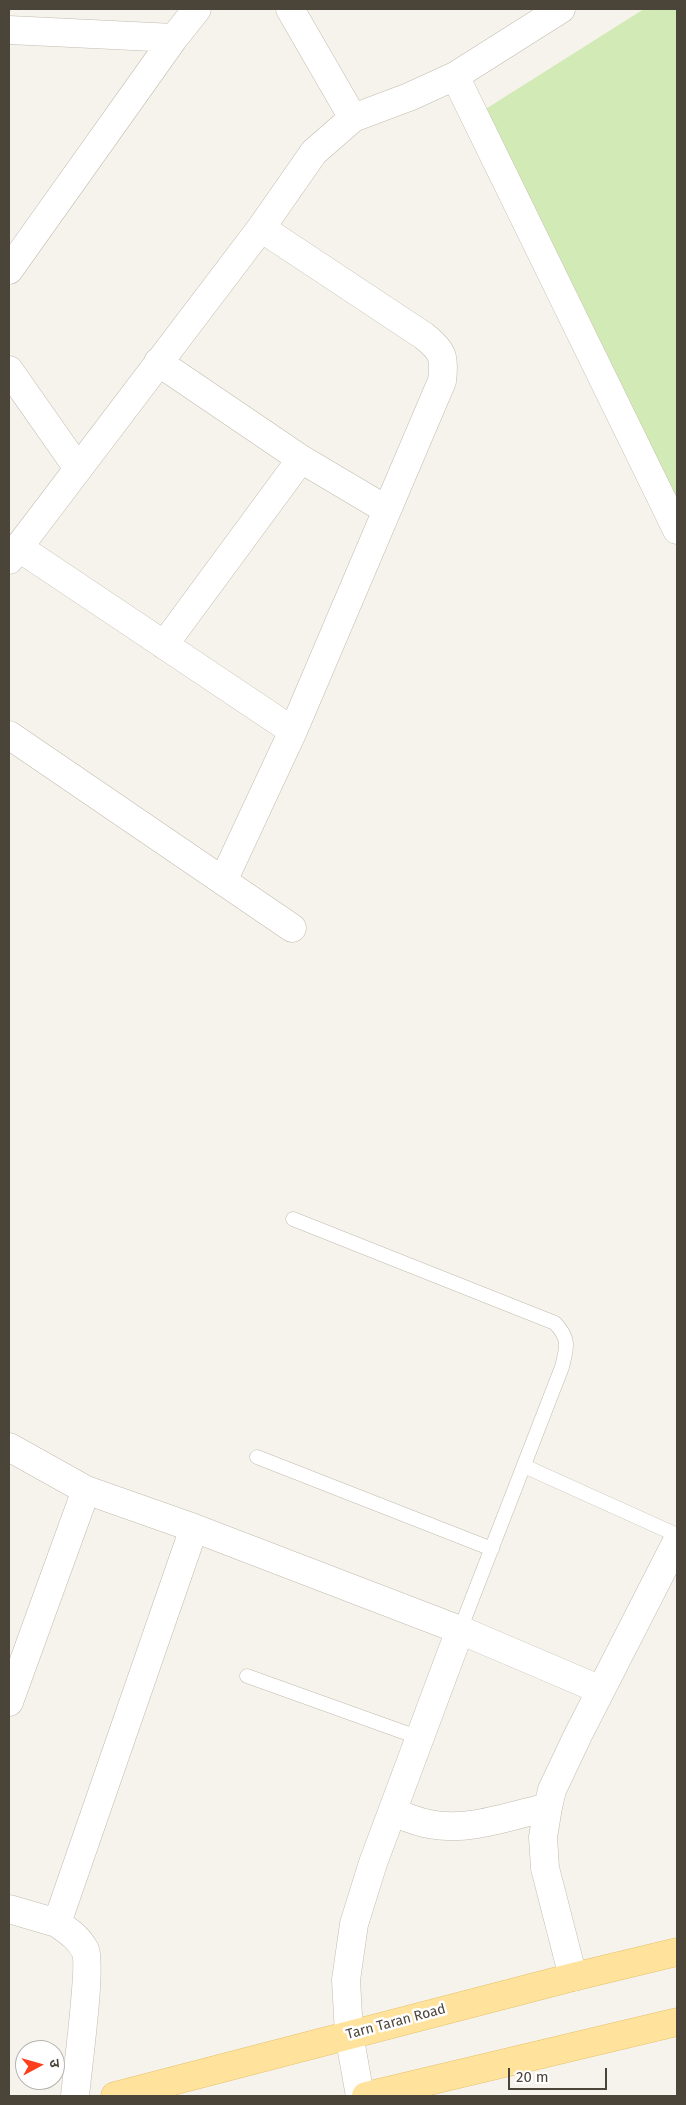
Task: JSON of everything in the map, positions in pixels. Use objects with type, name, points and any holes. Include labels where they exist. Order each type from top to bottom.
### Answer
[{"type":"main road","name":"Tarn Taran Road","points":[[115,2096],[573,1976],[677,1952]]},
{"type":"main road","points":[[366,2096],[677,2022]]},
{"type":"street","points":[[9,270],[174,38],[197,9]]},
{"type":"street","points":[[290,9],[352,118]]},
{"type":"street","points":[[293,731],[164,645],[13,554],[77,467],[261,228],[314,152],[352,118],[409,97],[455,76],[561,9]]},
{"type":"street","points":[[9,30],[174,38]]},
{"type":"street","points":[[455,76],[677,530]]},
{"type":"street","points":[[223,881],[293,731],[442,381],[444,362],[438,347],[261,228]]},
{"type":"street","points":[[158,362],[301,459],[387,510]]},
{"type":"street","points":[[9,370],[77,467]]},
{"type":"street","points":[[164,645],[301,459]]},
{"type":"street","points":[[9,735],[292,928]]},
{"type":"street","points":[[9,1446],[86,1490],[194,1528],[460,1630],[601,1690]]},
{"type":"street","points":[[9,1702],[86,1490]]},
{"type":"street","points":[[57,1923],[194,1528]]},
{"type":"street","points":[[573,1976],[545,1868],[543,1838],[552,1790],[677,1541]]},
{"type":"street","points":[[360,2096],[349,2034],[346,1980],[354,1924],[373,1863],[460,1630]]},
{"type":"street","points":[[392,1812],[429,1824],[453,1826],[486,1822],[548,1807]]},
{"type":"street","points":[[9,1909],[57,1923],[75,1936],[86,1951],[86,1974],[75,2096]]},
{"type":"lane","points":[[293,1219],[555,1323],[564,1333],[567,1347],[562,1367],[460,1630]]},
{"type":"lane","points":[[257,1456],[492,1548]]},
{"type":"lane","points":[[524,1466],[677,1535]]},
{"type":"lane","points":[[247,1676],[420,1738]]},
{"type":"green space","points":[[644,9],[677,9],[677,527],[465,122]]}]
